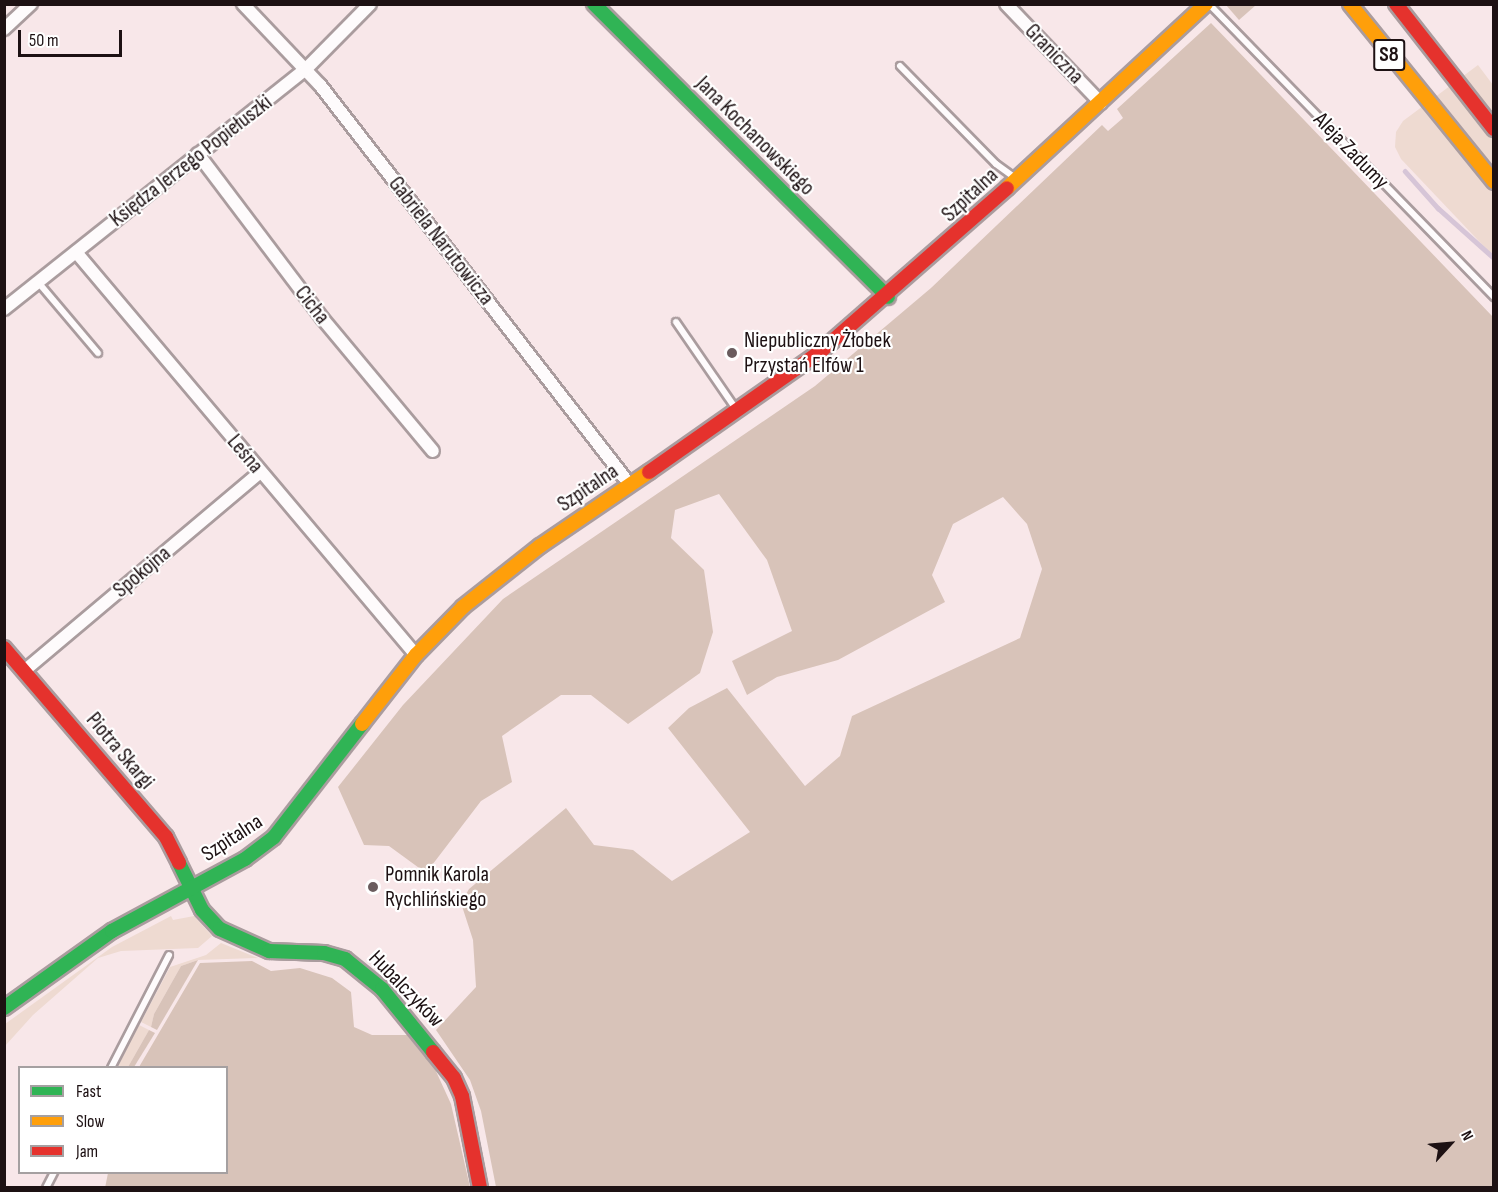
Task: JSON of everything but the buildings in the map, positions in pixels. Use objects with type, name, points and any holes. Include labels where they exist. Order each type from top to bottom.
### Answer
[{"type":"main road","name":"Jana Kochanowskiego","points":[[594,4],[888,297]]},
{"type":"main road","name":"Szpitalna","points":[[4,1008],[112,931],[191,888],[274,837],[416,655],[502,574],[738,412],[888,297],[1208,4]]},
{"type":"main road","name":"S8","points":[[1350,4],[1428,104],[1494,182]]},
{"type":"main road","name":"S8","points":[[1396,4],[1465,95],[1494,129]]},
{"type":"main road","name":"Piotra Skargi","points":[[4,648],[166,837],[191,888]]},
{"type":"main road","name":"Hubalczyków","points":[[191,888],[202,910],[233,938],[269,951],[335,955],[356,964],[382,988],[454,1078],[462,1096],[480,1188]]},
{"type":"street","points":[[4,29],[31,4]]},
{"type":"street","name":"Gabriela Narutowicza","points":[[243,4],[306,69],[630,485]]},
{"type":"street","name":"Księdza Jerzego Popiełuszki","points":[[4,309],[306,69],[370,4]]},
{"type":"street","name":"Graniczna","points":[[1006,4],[1101,103]]},
{"type":"street","name":"Cicha","points":[[198,154],[322,318],[433,451]]},
{"type":"street","name":"Leśna","points":[[76,252],[416,655]]},
{"type":"street","name":"Spokojna","points":[[24,671],[260,472]]},
{"type":"lane","name":"Aleja Zadumy","points":[[1208,4],[1494,297]]},
{"type":"lane","points":[[900,66],[996,164],[1017,179]]},
{"type":"lane","points":[[38,282],[98,353]]},
{"type":"lane","points":[[676,322],[738,412]]},
{"type":"lane","points":[[112,1066],[169,955]]},
{"type":"lane","points":[[46,1188],[53,1174]]},
{"type":"shaded area","points":[[1255,4],[1256,5],[1239,20],[1226,5]]},
{"type":"shaded area","points":[[1211,23],[1493,317],[1493,1187],[496,1187],[481,1111],[470,1080],[436,1030],[476,987],[473,940],[461,903],[469,889],[566,808],[594,845],[633,850],[672,881],[750,832],[668,728],[689,708],[727,688],[805,786],[840,756],[852,716],[1020,638],[1042,569],[1027,524],[1003,497],[953,524],[932,575],[945,602],[838,660],[777,677],[747,695],[732,661],[792,631],[767,560],[719,494],[675,510],[671,538],[704,570],[713,632],[700,673],[628,724],[591,695],[561,695],[502,736],[512,782],[481,801],[426,873],[389,846],[364,845],[338,787],[403,705],[503,599],[815,386],[931,288],[1102,125],[1108,131],[1123,118],[1117,109]]},
{"type":"shaded area","points":[[1478,65],[1493,85],[1493,256],[1401,159],[1395,147],[1396,132],[1403,121]]},
{"type":"shaded area","points":[[171,916],[173,920],[194,916],[212,936],[198,948],[121,951],[98,958],[33,1015],[5,1046],[5,1024],[112,947]]},
{"type":"shaded area","points":[[221,943],[258,958],[198,960],[181,966],[154,1014],[151,1027],[141,1022],[170,967],[206,955]]},
{"type":"shaded area","points":[[198,960],[157,1030],[151,1027],[154,1014],[181,966]]},
{"type":"shaded area","points":[[252,961],[271,971],[300,968],[332,978],[351,992],[354,1027],[372,1035],[408,1035],[429,1056],[451,1104],[470,1187],[105,1188],[108,1174],[228,1174],[228,1066],[140,1066],[200,963]]},
{"type":"shaded area","points":[[139,1025],[149,1030],[129,1066],[118,1066]]},
{"type":"shaded area","points":[[149,1030],[155,1033],[135,1066],[129,1066]]},
{"type":"waterway","points":[[1405,171],[1438,208],[1494,258]]},
{"type":"traffic: fast","points":[[594,4],[888,297]]},
{"type":"traffic: fast","points":[[4,1008],[112,931],[245,859],[274,837],[362,724]]},
{"type":"traffic: fast","points":[[179,863],[202,910],[220,929],[269,951],[324,953],[345,959],[382,989],[433,1052]]},
{"type":"traffic: slow","points":[[1007,188],[1206,4]]},
{"type":"traffic: slow","points":[[1350,4],[1494,182]]},
{"type":"traffic: slow","points":[[362,724],[416,655],[463,607],[540,546],[649,472]]},
{"type":"traffic: jam","points":[[1396,4],[1494,129]]},
{"type":"traffic: jam","points":[[649,472],[821,351],[1007,188]]},
{"type":"traffic: jam","points":[[4,648],[166,837],[179,863]]},
{"type":"traffic: jam","points":[[433,1052],[454,1078],[462,1096],[480,1188]]},
{"type":"place","name":"Niepubliczny Żłobek Przystań Elfów 1","points":[[732,353]]},
{"type":"place","name":"Pomnik Karola Rychlińskiego","points":[[373,887]]}]
